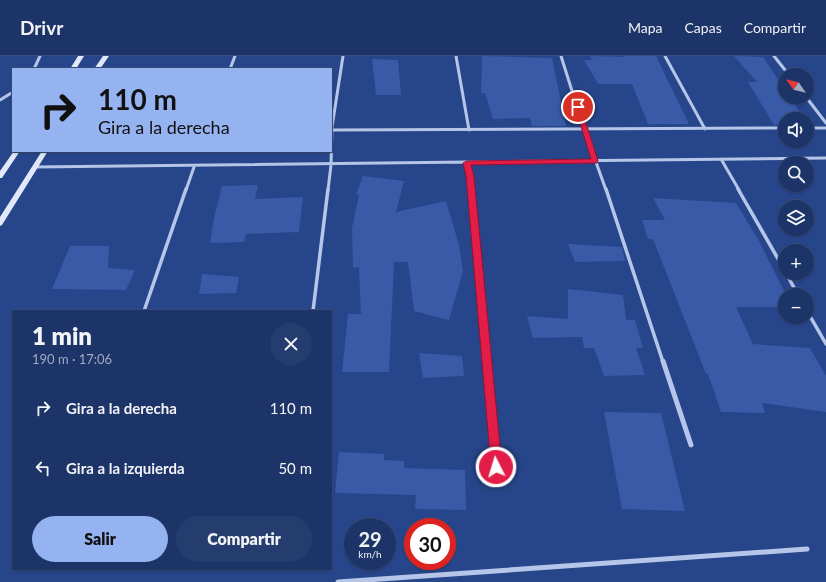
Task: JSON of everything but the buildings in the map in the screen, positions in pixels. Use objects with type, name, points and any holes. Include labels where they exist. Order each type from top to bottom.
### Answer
[{"type":"street","points":[[34,68],[40,56]]},
{"type":"street","points":[[74,68],[81,56]]},
{"type":"street","points":[[98,68],[106,56]]},
{"type":"street","points":[[230,68],[235,56]]},
{"type":"street","points":[[343,56],[332,130],[778,128]]},
{"type":"street","points":[[456,56],[469,130]]},
{"type":"street","points":[[561,56],[584,129],[601,175],[691,445]]},
{"type":"street","points":[[665,56],[705,129]]},
{"type":"street","points":[[774,56],[783,68]]},
{"type":"street","points":[[0,100],[12,93]]},
{"type":"street","points":[[811,104],[826,123]]},
{"type":"street","points":[[814,128],[826,128]]},
{"type":"street","points":[[0,176],[16,152]]},
{"type":"street","points":[[0,223],[44,152]]},
{"type":"street","points":[[313,310],[331,152]]},
{"type":"street","points":[[35,167],[194,167],[826,158]]},
{"type":"street","points":[[721,159],[778,260]]},
{"type":"street","points":[[467,163],[470,176],[496,467]]},
{"type":"street","points":[[144,310],[194,167]]},
{"type":"street","points":[[814,323],[826,344]]},
{"type":"street","points":[[338,582],[387,580],[807,549]]},
{"type":"route","points":[[496,467],[470,176],[467,163],[595,161],[578,107]]}]
